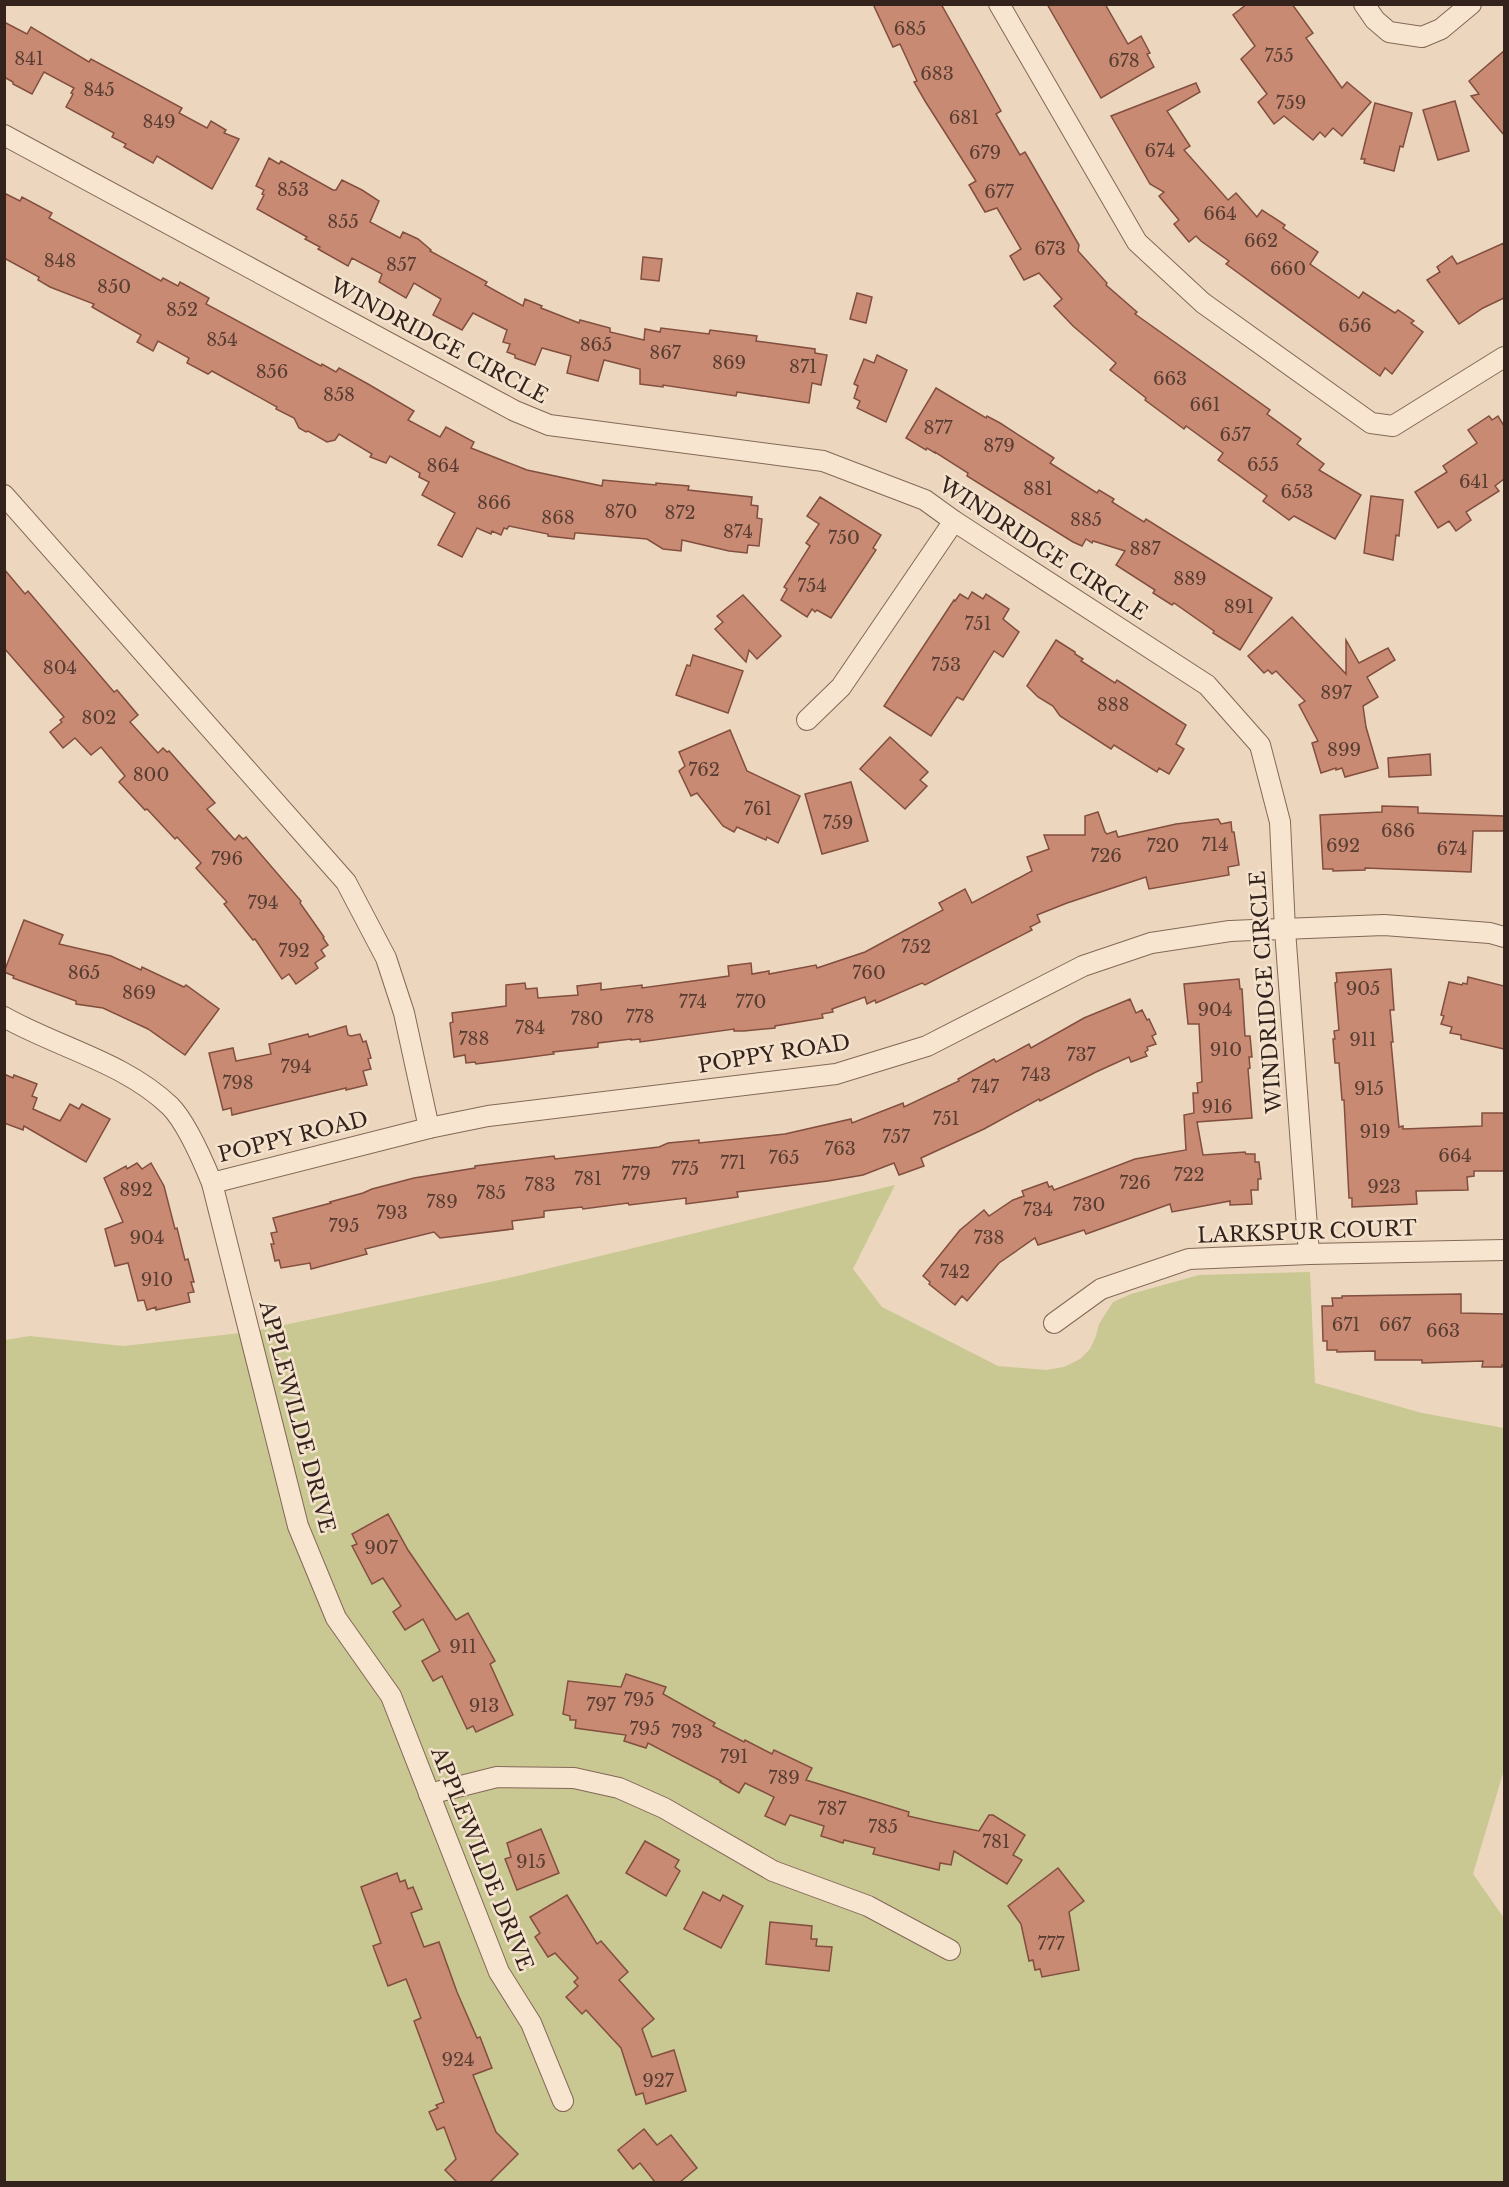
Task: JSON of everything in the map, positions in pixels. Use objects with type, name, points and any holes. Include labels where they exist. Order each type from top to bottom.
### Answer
[{"type":"street","points":[[999,4],[1137,242],[1203,303],[1371,423],[1393,426],[1504,357]]},
{"type":"street","points":[[1364,4],[1375,20],[1389,32],[1422,37],[1441,29],[1472,4]]},
{"type":"street","name":"WINDRIDGE CIRCLE","points":[[4,135],[515,411],[549,424],[823,461],[925,500],[1208,685],[1260,744],[1280,822],[1285,930],[1310,1254]]},
{"type":"street","points":[[4,495],[346,882],[386,958],[404,1013],[429,1128]]},
{"type":"street","points":[[807,720],[841,687],[954,521]]},
{"type":"street","name":"POPPY ROAD","points":[[212,1183],[429,1128],[488,1116],[836,1074],[927,1046],[1083,966],[1151,943],[1230,931],[1384,925],[1490,933],[1504,937]]},
{"type":"street","name":"APPLEWILDE DRIVE","points":[[4,1017],[133,1077],[171,1108],[201,1154],[212,1183],[298,1526],[336,1618],[391,1696],[499,1972],[531,2023],[563,2101]]},
{"type":"street","name":"LARKSPUR COURT","points":[[1054,1323],[1101,1289],[1189,1259],[1504,1250]]},
{"type":"street","points":[[429,1794],[497,1777],[574,1778],[619,1788],[664,1808],[773,1871],[868,1906],[950,1950]]},
{"type":"shaded area","points":[[895,1185],[853,1269],[882,1307],[998,1366],[1046,1370],[1064,1367],[1080,1359],[1090,1349],[1099,1324],[1113,1302],[1131,1294],[1199,1275],[1310,1272],[1315,1383],[1422,1413],[1504,1428],[1504,1770],[1473,1874],[1504,1918],[1504,2182],[5,2182],[5,1340],[30,1336],[123,1346],[250,1332],[513,1277]]},
{"type":"building","points":[[873,4],[941,4],[1001,111],[996,114],[1020,155],[1025,152],[1079,245],[1078,251],[1107,283],[1106,285],[1137,312],[1135,314],[1270,410],[1267,414],[1301,439],[1297,444],[1324,464],[1319,470],[1361,495],[1335,539],[1294,516],[1289,520],[1263,501],[1267,496],[1218,460],[1223,453],[1186,426],[1184,429],[1110,370],[1116,363],[1073,326],[1054,306],[1062,299],[1039,273],[1024,280],[1010,256],[1021,249],[997,208],[985,212],[969,185],[976,181],[914,82],[917,81],[900,44],[893,47]]},
{"type":"building","points":[[1047,4],[1105,4],[1128,44],[1141,36],[1154,67],[1101,98]]},
{"type":"building","points":[[1247,4],[1292,4],[1313,33],[1306,38],[1342,88],[1347,82],[1371,102],[1342,136],[1333,128],[1325,137],[1320,132],[1313,140],[1284,116],[1274,124],[1258,102],[1267,94],[1241,59],[1255,46],[1233,15]]},
{"type":"building","points":[[4,22],[27,34],[31,27],[89,62],[91,59],[182,108],[179,113],[207,128],[211,121],[226,130],[224,133],[239,139],[212,189],[157,156],[153,163],[124,147],[126,144],[112,137],[114,133],[66,107],[74,88],[44,72],[32,94],[4,77]]},
{"type":"building","points":[[1504,51],[1504,135],[1471,96],[1479,94],[1469,81]]},
{"type":"building","points":[[1196,83],[1200,92],[1167,111],[1190,146],[1184,150],[1228,200],[1236,193],[1257,217],[1262,210],[1285,225],[1283,228],[1318,252],[1310,264],[1359,298],[1363,292],[1395,313],[1398,310],[1414,321],[1411,323],[1423,332],[1392,374],[1385,368],[1380,376],[1226,264],[1229,261],[1196,236],[1189,242],[1174,224],[1179,220],[1159,196],[1164,192],[1150,184],[1111,116]]},
{"type":"building","points":[[1455,101],[1469,151],[1438,160],[1423,110]]},
{"type":"building","points":[[1375,103],[1412,113],[1394,171],[1364,163],[1365,159],[1361,159]]},
{"type":"building","points":[[269,158],[279,164],[281,161],[333,190],[336,190],[342,180],[362,190],[379,201],[370,222],[400,238],[403,232],[418,239],[430,251],[487,282],[485,285],[523,306],[525,299],[579,323],[580,320],[610,328],[610,332],[644,340],[645,329],[660,332],[661,328],[709,334],[710,330],[757,336],[756,341],[815,349],[815,353],[827,355],[821,385],[812,383],[809,403],[737,392],[736,396],[663,385],[663,387],[640,384],[640,369],[604,360],[598,381],[567,373],[571,356],[542,348],[535,365],[515,358],[515,355],[507,352],[510,344],[503,342],[507,330],[473,313],[462,330],[433,315],[441,299],[414,283],[406,298],[379,282],[382,274],[352,258],[348,266],[318,249],[320,247],[305,239],[307,237],[257,209],[264,190],[256,186]]},
{"type":"building","points":[[4,193],[20,201],[22,197],[52,213],[49,218],[161,281],[163,278],[178,286],[180,282],[209,298],[206,304],[321,366],[322,364],[336,372],[339,368],[368,384],[414,411],[408,420],[440,437],[446,427],[474,442],[471,448],[527,470],[602,486],[603,480],[656,485],[656,483],[689,486],[688,490],[752,497],[751,505],[758,506],[757,518],[762,519],[759,546],[748,545],[747,553],[682,540],[681,551],[663,549],[647,539],[575,533],[574,539],[548,536],[548,534],[509,526],[507,529],[504,528],[501,535],[492,531],[491,534],[477,528],[462,557],[438,545],[455,513],[422,495],[429,482],[419,477],[420,473],[390,456],[386,463],[370,457],[372,454],[339,434],[335,440],[327,442],[306,432],[299,428],[294,418],[276,409],[277,407],[212,371],[208,374],[187,363],[189,358],[158,341],[153,351],[137,342],[141,335],[92,307],[94,304],[50,287],[38,280],[39,277],[4,258]]},
{"type":"building","points":[[1504,243],[1504,298],[1483,308],[1459,324],[1427,280],[1440,272],[1437,267],[1452,256],[1457,264]]},
{"type":"building","points":[[643,257],[662,259],[659,281],[641,279]]},
{"type":"building","points":[[857,293],[872,297],[866,323],[850,319]]},
{"type":"building","points":[[877,355],[907,370],[886,422],[857,408],[860,401],[854,398],[858,386],[854,384],[864,359],[874,363]]},
{"type":"building","points":[[936,388],[986,418],[987,416],[1000,423],[1054,458],[1050,463],[1097,493],[1099,490],[1114,499],[1112,502],[1144,522],[1146,519],[1272,598],[1240,650],[1213,633],[1214,631],[1174,603],[1172,605],[1153,593],[1155,590],[1116,565],[1125,551],[1093,541],[1092,543],[1086,539],[1082,546],[1073,542],[967,476],[968,473],[935,452],[927,448],[926,450],[906,438]]},
{"type":"building","points":[[1489,416],[1492,420],[1498,416],[1504,426],[1504,479],[1495,486],[1499,491],[1466,512],[1471,520],[1456,531],[1449,521],[1438,528],[1415,492],[1447,472],[1443,466],[1477,443],[1468,430]]},
{"type":"building","points":[[1371,496],[1403,500],[1399,536],[1396,535],[1393,560],[1364,553]]},
{"type":"building","points":[[820,497],[881,535],[873,548],[876,550],[831,618],[812,609],[807,617],[781,600],[787,589],[784,587],[810,546],[806,543],[819,524],[807,516]]},
{"type":"building","points":[[4,569],[25,594],[28,591],[114,692],[117,690],[138,715],[130,722],[158,753],[163,748],[169,751],[215,803],[207,809],[235,840],[239,835],[243,839],[246,837],[301,901],[300,903],[328,945],[321,950],[325,956],[315,963],[318,968],[296,984],[289,974],[282,979],[255,939],[253,940],[224,904],[227,902],[196,868],[201,863],[119,782],[125,776],[101,747],[91,755],[75,738],[63,748],[50,732],[62,722],[60,720],[64,717],[4,648]]},
{"type":"building","points":[[972,592],[983,599],[986,594],[1009,609],[1003,619],[1019,632],[1003,657],[994,651],[963,700],[957,697],[931,736],[884,706],[954,600],[960,594],[968,599]]},
{"type":"building","points":[[743,595],[781,636],[757,659],[749,650],[746,662],[715,629],[723,622],[717,616]]},
{"type":"building","points":[[1292,617],[1346,674],[1346,640],[1359,663],[1388,648],[1395,660],[1367,677],[1378,697],[1363,706],[1366,727],[1378,768],[1345,777],[1342,768],[1321,773],[1312,743],[1318,741],[1299,705],[1305,701],[1276,671],[1272,674],[1268,670],[1264,673],[1248,656]]},
{"type":"building","points":[[1056,640],[1075,652],[1083,659],[1081,661],[1115,683],[1117,680],[1186,725],[1176,744],[1184,749],[1169,774],[1159,768],[1157,772],[1114,745],[1111,749],[1060,716],[1053,706],[1038,697],[1027,686]]},
{"type":"building","points":[[693,655],[743,671],[728,713],[676,695]]},
{"type":"building","points":[[730,730],[747,771],[800,796],[778,843],[737,827],[734,832],[723,826],[697,793],[691,796],[679,771],[685,766],[679,752]]},
{"type":"building","points":[[890,737],[928,772],[920,780],[927,786],[905,809],[860,769]]},
{"type":"building","points":[[1430,754],[1431,775],[1389,777],[1388,758]]},
{"type":"building","points":[[851,782],[868,841],[822,854],[805,794]]},
{"type":"building","points":[[1382,806],[1418,807],[1418,813],[1504,816],[1504,831],[1473,831],[1471,872],[1365,868],[1365,870],[1333,871],[1333,869],[1323,869],[1320,815],[1382,812]]},
{"type":"building","points":[[1098,812],[1105,832],[1107,834],[1116,831],[1118,837],[1176,824],[1218,819],[1221,824],[1231,822],[1239,865],[1228,867],[1229,875],[1149,889],[1146,877],[1067,903],[1037,915],[1040,922],[1030,927],[1032,930],[925,985],[922,983],[876,1003],[875,1000],[867,1004],[865,997],[832,1009],[833,1012],[822,1014],[823,1018],[775,1026],[775,1028],[744,1031],[734,1031],[734,1029],[640,1042],[640,1039],[631,1039],[598,1043],[598,1047],[476,1064],[475,1062],[466,1063],[465,1055],[454,1057],[450,1023],[453,1022],[452,1013],[506,1006],[506,985],[525,983],[526,989],[537,988],[538,998],[578,995],[577,986],[601,983],[601,990],[642,985],[642,988],[729,976],[728,966],[751,963],[752,974],[769,971],[769,974],[816,965],[817,968],[865,952],[943,910],[939,903],[965,889],[972,903],[1032,871],[1027,857],[1049,849],[1044,835],[1085,835],[1085,816]]},
{"type":"building","points":[[24,920],[63,935],[59,944],[111,956],[141,970],[142,967],[184,987],[186,985],[219,1009],[185,1055],[148,1029],[103,1008],[76,1004],[76,1001],[13,978],[14,976],[4,972]]},
{"type":"building","points":[[1391,969],[1394,1010],[1390,1010],[1393,1042],[1391,1042],[1399,1127],[1403,1126],[1403,1129],[1482,1126],[1482,1113],[1504,1113],[1504,1171],[1474,1171],[1474,1176],[1467,1177],[1468,1190],[1416,1191],[1417,1204],[1352,1207],[1352,1198],[1349,1198],[1344,1100],[1342,1100],[1339,1063],[1335,1063],[1333,1039],[1335,1039],[1334,1031],[1339,1030],[1336,973]]},
{"type":"building","points":[[1468,977],[1504,986],[1504,1049],[1461,1039],[1461,1035],[1450,1033],[1452,1027],[1441,1024],[1449,982],[1467,984]]},
{"type":"building","points":[[1239,979],[1240,989],[1242,989],[1245,1036],[1250,1036],[1252,1057],[1249,1057],[1250,1068],[1248,1069],[1252,1118],[1197,1122],[1203,1155],[1245,1152],[1255,1154],[1255,1162],[1259,1162],[1261,1179],[1258,1179],[1258,1190],[1251,1190],[1252,1204],[1230,1205],[1230,1201],[1172,1212],[1170,1204],[1086,1234],[1084,1230],[1038,1245],[1035,1238],[999,1263],[967,1301],[962,1296],[955,1305],[929,1284],[930,1282],[923,1276],[960,1230],[984,1210],[989,1216],[1013,1200],[1024,1196],[1022,1191],[1047,1182],[1054,1190],[1135,1159],[1186,1150],[1184,1115],[1194,1113],[1193,1093],[1198,1093],[1197,1083],[1202,1082],[1199,1024],[1188,1024],[1184,984]]},
{"type":"building","points":[[1130,999],[1136,1013],[1142,1010],[1156,1034],[1152,1036],[1156,1044],[1147,1047],[1148,1050],[1145,1052],[1147,1056],[1131,1062],[1129,1057],[1040,1101],[1039,1099],[984,1129],[921,1158],[924,1166],[899,1175],[894,1163],[863,1175],[737,1192],[738,1197],[686,1204],[686,1198],[544,1211],[544,1217],[512,1221],[513,1229],[440,1238],[434,1232],[365,1249],[367,1254],[311,1269],[310,1263],[281,1268],[279,1260],[275,1261],[271,1233],[277,1232],[273,1218],[414,1178],[475,1168],[475,1166],[554,1156],[555,1159],[659,1147],[668,1143],[699,1140],[699,1143],[785,1134],[851,1119],[852,1123],[903,1103],[904,1107],[959,1081],[958,1079],[994,1059],[996,1062],[1029,1044],[1031,1048],[1084,1018]]},
{"type":"building","points":[[346,1026],[348,1035],[360,1034],[363,1042],[366,1041],[371,1058],[368,1059],[371,1069],[363,1071],[367,1085],[232,1115],[231,1108],[223,1110],[209,1053],[233,1048],[236,1061],[271,1054],[269,1044],[308,1034],[309,1037]]},
{"type":"building","points":[[4,1074],[13,1078],[14,1075],[37,1084],[32,1096],[37,1098],[33,1109],[60,1121],[70,1104],[79,1109],[82,1104],[110,1119],[86,1162],[24,1126],[23,1130],[4,1123]]},
{"type":"building","points":[[137,1163],[142,1169],[151,1163],[164,1186],[175,1229],[177,1228],[185,1260],[188,1259],[194,1282],[191,1282],[194,1292],[188,1293],[190,1302],[147,1310],[144,1300],[138,1301],[128,1263],[115,1266],[105,1229],[123,1222],[104,1178],[126,1166],[127,1169]]},
{"type":"building","points":[[1461,1294],[1461,1313],[1504,1314],[1504,1365],[1502,1367],[1482,1367],[1483,1361],[1422,1363],[1422,1360],[1375,1360],[1375,1351],[1337,1352],[1337,1350],[1327,1350],[1327,1341],[1323,1341],[1322,1306],[1333,1306],[1332,1298]]},
{"type":"building","points":[[388,1514],[408,1550],[456,1620],[468,1613],[495,1661],[490,1664],[513,1715],[476,1732],[473,1726],[467,1729],[442,1676],[433,1681],[422,1661],[440,1651],[423,1619],[405,1630],[393,1612],[401,1606],[383,1578],[372,1584],[352,1546],[357,1544],[352,1534]]},
{"type":"building","points":[[626,1674],[666,1687],[663,1694],[715,1723],[713,1726],[744,1742],[745,1740],[772,1754],[774,1750],[812,1768],[806,1780],[909,1812],[908,1816],[979,1831],[989,1815],[993,1815],[1025,1835],[1013,1855],[1022,1860],[1007,1884],[954,1851],[951,1865],[940,1863],[939,1870],[873,1854],[875,1848],[844,1840],[843,1843],[821,1836],[824,1826],[790,1815],[785,1825],[765,1816],[774,1797],[745,1783],[739,1793],[721,1781],[648,1743],[646,1748],[624,1741],[626,1735],[575,1728],[576,1720],[570,1720],[570,1716],[563,1714],[568,1681],[621,1687]]},
{"type":"building","points":[[541,1829],[559,1873],[517,1890],[505,1859],[511,1857],[507,1843]]},
{"type":"building","points":[[645,1841],[679,1860],[675,1867],[680,1871],[666,1896],[626,1873]]},
{"type":"building","points":[[1058,1868],[1084,1901],[1069,1912],[1079,1970],[1042,1977],[1040,1969],[1035,1970],[1033,1960],[1029,1961],[1021,1924],[1008,1906]]},
{"type":"building","points":[[397,1873],[400,1882],[405,1880],[408,1889],[413,1887],[422,1909],[411,1913],[424,1947],[439,1942],[457,1992],[477,2038],[480,2037],[492,2068],[473,2075],[496,2132],[518,2154],[490,2182],[457,2182],[445,2170],[456,2159],[444,2127],[437,2130],[429,2112],[438,2108],[436,2105],[444,2102],[414,2021],[421,2018],[406,1979],[388,1986],[373,1946],[381,1943],[361,1887]]},
{"type":"building","points":[[703,1892],[720,1901],[723,1895],[743,1906],[721,1948],[684,1929]]},
{"type":"building","points":[[567,1895],[597,1944],[601,1941],[628,1972],[619,1980],[654,2019],[642,2029],[652,2057],[674,2050],[686,2091],[646,2104],[643,2093],[636,2095],[621,2048],[586,2010],[582,2014],[566,1997],[578,1986],[574,1982],[578,1978],[555,1953],[548,1957],[535,1937],[540,1933],[530,1917]]},
{"type":"building","points":[[770,1922],[812,1926],[811,1939],[817,1939],[816,1946],[832,1947],[829,1971],[766,1964]]},
{"type":"building","points":[[644,2129],[657,2145],[671,2135],[697,2168],[680,2182],[655,2182],[640,2163],[633,2169],[618,2150]]}]
